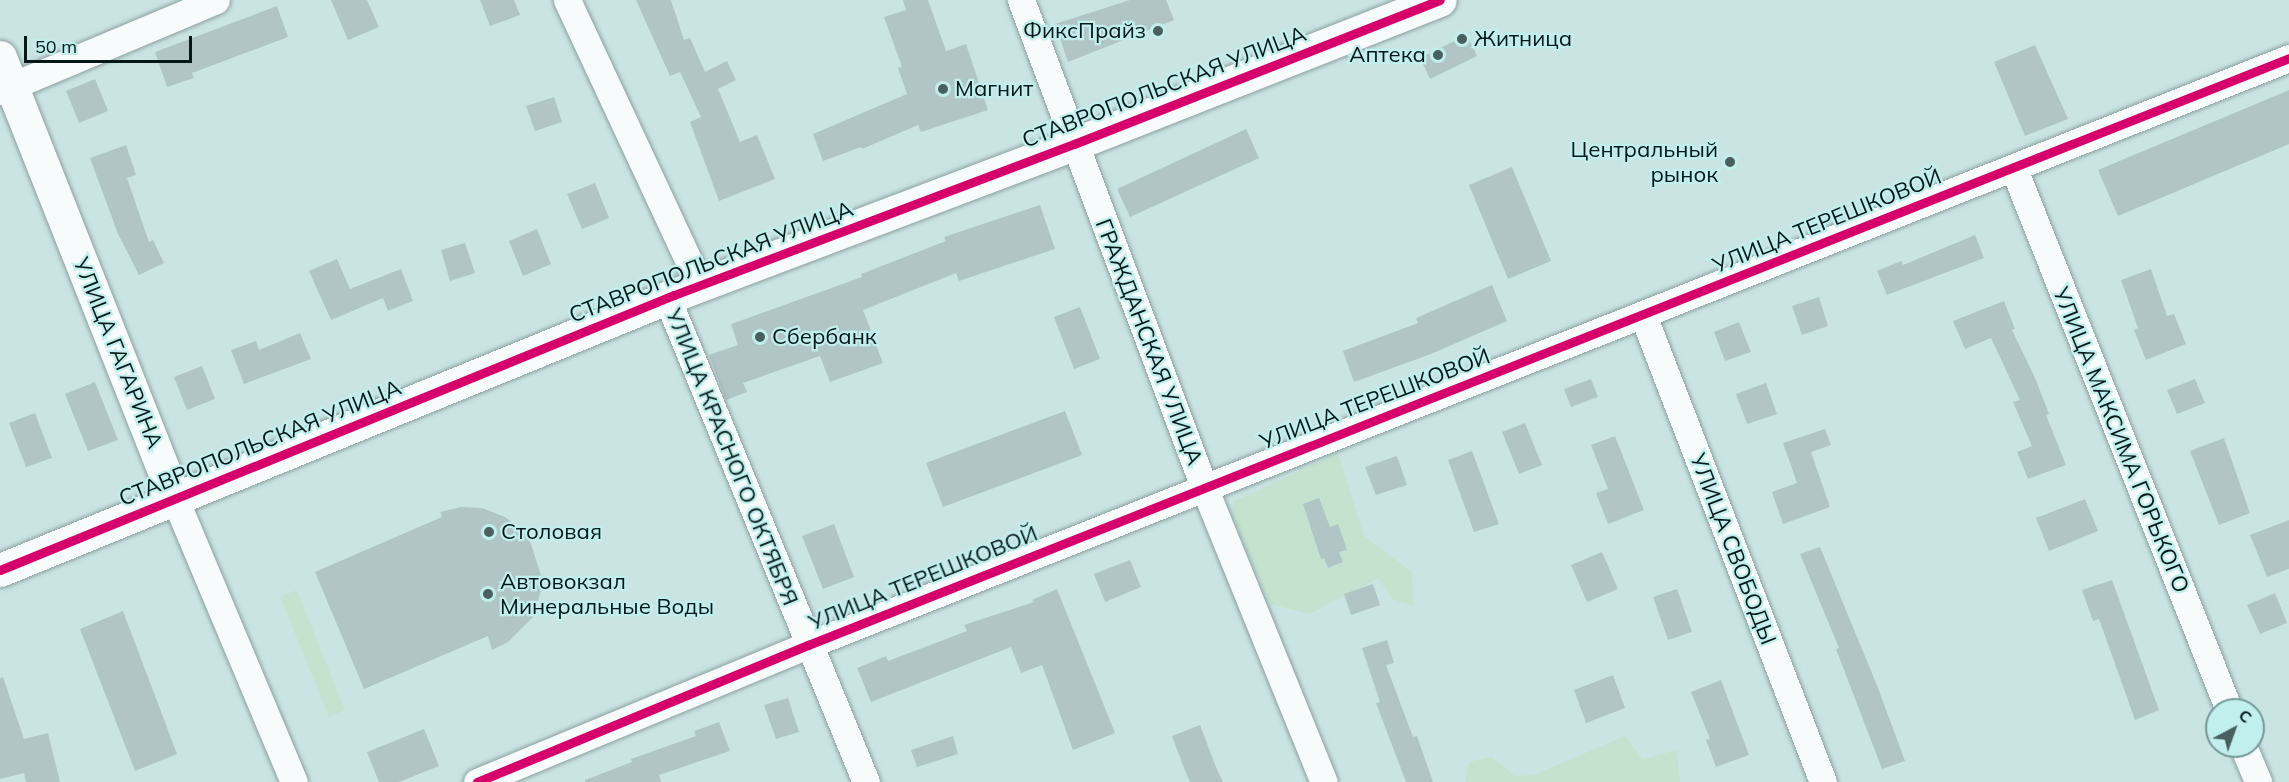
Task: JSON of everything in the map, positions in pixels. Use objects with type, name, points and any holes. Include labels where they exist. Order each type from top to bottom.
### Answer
[{"type":"street","points":[[6,89],[216,0]]},
{"type":"street","name":"УЛИЦА КРАСНОГО ОКТЯБРЯ","points":[[567,0],[700,285]]},
{"type":"street","name":"ГРАЖДАНСКАЯ УЛИЦА","points":[[1020,0],[1204,487],[1324,782]]},
{"type":"street","name":"СТАВРОПОЛЬСКАЯ УЛИЦА","points":[[0,570],[667,298],[1074,144],[1440,0]]},
{"type":"street","name":"УЛИЦА ГАГАРИНА","points":[[0,57],[6,89],[294,782]]},
{"type":"street","name":"УЛИЦА ТЕРЕШКОВОЙ","points":[[477,782],[808,645],[2014,169],[2289,58]]},
{"type":"street","name":"УЛИЦА МАКСИМА ГОРЬКОГО","points":[[2014,169],[2224,698]]},
{"type":"street","name":"УЛИЦА КРАСНОГО ОКТЯБРЯ","points":[[667,298],[866,782]]},
{"type":"street","name":"УЛИЦА СВОБОДЫ","points":[[1643,315],[1823,782]]},
{"type":"street","points":[[2248,758],[2258,782]]},
{"type":"green space","points":[[1338,453],[1364,536],[1412,572],[1414,606],[1392,599],[1378,578],[1310,614],[1270,604],[1232,515],[1234,501]]},
{"type":"green space","points":[[297,590],[345,710],[329,717],[280,597]]},
{"type":"green space","points":[[1625,736],[1643,759],[1677,750],[1680,782],[1465,782],[1469,762],[1492,757],[1515,776],[1534,775]]},
{"type":"building","points":[[331,0],[367,0],[379,27],[348,40]]},
{"type":"building","points":[[480,0],[514,0],[520,15],[490,26]]},
{"type":"building","points":[[636,0],[671,0],[684,40],[690,38],[705,72],[727,61],[736,80],[718,89],[740,142],[757,135],[775,179],[719,201],[690,122],[701,117],[680,72],[670,76]]},
{"type":"building","points":[[903,0],[928,0],[946,51],[966,44],[988,110],[921,132],[918,125],[862,149],[861,147],[823,161],[813,134],[907,94],[898,68],[902,67],[884,17],[906,10]]},
{"type":"building","points":[[1130,0],[1166,0],[1174,20],[1068,62],[1055,24]]},
{"type":"building","points":[[277,6],[288,37],[192,73],[194,78],[167,87],[155,52]]},
{"type":"building","points":[[1467,35],[1477,56],[1430,79],[1420,58]]},
{"type":"building","points":[[2035,45],[2068,119],[2025,136],[1994,62]]},
{"type":"building","points":[[95,79],[108,111],[79,123],[66,91]]},
{"type":"building","points":[[2289,90],[2289,144],[2118,216],[2098,170]]},
{"type":"building","points":[[554,97],[562,122],[535,131],[526,106]]},
{"type":"building","points":[[1246,129],[1259,158],[1130,217],[1117,189]]},
{"type":"building","points":[[126,145],[136,175],[127,178],[149,242],[153,240],[164,263],[139,275],[118,234],[90,158]]},
{"type":"building","points":[[1512,167],[1551,261],[1508,279],[1469,185]]},
{"type":"building","points":[[595,183],[609,218],[582,229],[567,194]]},
{"type":"building","points":[[1040,205],[1055,249],[959,281],[956,273],[863,310],[883,363],[830,382],[820,356],[743,383],[747,392],[726,400],[709,355],[738,345],[731,324],[862,277],[861,274],[946,241],[944,237]]},
{"type":"building","points":[[537,229],[551,264],[523,276],[509,241]]},
{"type":"building","points":[[1975,235],[1984,258],[1887,295],[1877,271],[1901,261],[1903,265]]},
{"type":"building","points":[[465,243],[475,273],[450,281],[441,250]]},
{"type":"building","points":[[337,259],[350,289],[401,269],[413,301],[388,311],[383,298],[331,320],[309,271]]},
{"type":"building","points":[[2151,269],[2167,316],[2174,314],[2186,344],[2146,360],[2134,330],[2138,328],[2121,280]]},
{"type":"building","points":[[1492,285],[1507,321],[1431,354],[1354,382],[1343,351],[1418,323],[1416,318]]},
{"type":"building","points":[[1819,297],[1828,326],[1802,335],[1792,306]]},
{"type":"building","points":[[2004,301],[2015,329],[2012,330],[2036,380],[2049,414],[2046,415],[2066,465],[2028,479],[2017,452],[2032,446],[2013,402],[2020,400],[1991,338],[1965,349],[1953,321]]},
{"type":"building","points":[[1080,307],[1100,359],[1074,369],[1054,317]]},
{"type":"building","points":[[1739,322],[1751,352],[1725,361],[1714,332]]},
{"type":"building","points":[[300,333],[311,359],[244,384],[231,350],[256,341],[259,350]]},
{"type":"building","points":[[202,366],[215,399],[187,410],[174,377]]},
{"type":"building","points":[[1591,379],[1598,397],[1571,407],[1564,389]]},
{"type":"building","points":[[2195,379],[2205,403],[2177,414],[2167,390]]},
{"type":"building","points":[[95,382],[118,440],[88,451],[65,394]]},
{"type":"building","points":[[1766,383],[1777,414],[1747,424],[1736,394]]},
{"type":"building","points":[[1065,411],[1082,455],[943,507],[926,463]]},
{"type":"building","points":[[35,413],[52,458],[26,467],[9,423]]},
{"type":"building","points":[[1525,423],[1542,465],[1519,474],[1502,432]]},
{"type":"building","points":[[1825,429],[1831,445],[1811,452],[1830,507],[1783,524],[1772,492],[1797,483],[1783,443]]},
{"type":"building","points":[[1615,436],[1644,510],[1608,524],[1596,493],[1608,489],[1591,445]]},
{"type":"building","points":[[2224,438],[2250,513],[2219,525],[2190,451]]},
{"type":"building","points":[[1472,451],[1499,524],[1474,532],[1448,460]]},
{"type":"building","points":[[1397,456],[1407,485],[1376,495],[1365,467]]},
{"type":"building","points":[[1319,498],[1330,527],[1338,524],[1347,550],[1339,552],[1343,562],[1328,568],[1324,558],[1321,559],[1303,504]]},
{"type":"building","points":[[2085,499],[2098,531],[2049,551],[2036,518]]},
{"type":"building","points":[[461,507],[482,508],[505,517],[522,530],[531,544],[543,582],[534,616],[508,642],[492,650],[488,636],[364,689],[315,572],[442,517],[440,512]]},
{"type":"building","points":[[2289,520],[2289,569],[2267,577],[2250,535]]},
{"type":"building","points":[[834,524],[854,577],[823,589],[802,536]]},
{"type":"building","points":[[1820,547],[1878,688],[1905,761],[1882,769],[1836,649],[1839,648],[1800,554]]},
{"type":"building","points":[[1602,552],[1618,589],[1587,602],[1571,565]]},
{"type":"building","points":[[1130,560],[1141,587],[1105,602],[1094,574]]},
{"type":"building","points":[[2112,580],[2159,710],[2135,720],[2099,619],[2093,621],[2082,590]]},
{"type":"building","points":[[1373,584],[1380,605],[1351,615],[1344,594]]},
{"type":"building","points":[[1057,589],[1115,733],[1073,750],[1042,665],[1021,673],[1011,647],[871,702],[857,668],[886,656],[888,661],[967,631],[964,625],[1034,602],[1032,600]]},
{"type":"building","points":[[1677,589],[1692,632],[1668,640],[1653,597]]},
{"type":"building","points":[[2275,593],[2287,623],[2260,634],[2247,605]]},
{"type":"building","points":[[123,611],[177,754],[135,771],[80,629]]},
{"type":"building","points":[[1387,640],[1394,663],[1386,665],[1413,737],[1417,736],[1433,782],[1406,782],[1376,703],[1380,702],[1362,648]]},
{"type":"building","points":[[1613,675],[1625,708],[1586,723],[1574,690]]},
{"type":"building","points":[[3,677],[24,739],[48,733],[60,782],[26,782],[24,773],[0,779],[0,678]]},
{"type":"building","points":[[1721,680],[1749,755],[1716,767],[1706,740],[1710,739],[1691,692]]},
{"type":"building","points":[[788,698],[799,732],[776,739],[764,705]]},
{"type":"building","points":[[719,722],[730,751],[659,775],[661,782],[585,782],[585,780],[632,762],[631,759],[696,736],[694,731]]},
{"type":"building","points":[[1200,725],[1223,782],[1190,782],[1184,768],[1172,736]]},
{"type":"building","points":[[424,729],[439,766],[399,782],[379,782],[367,752]]},
{"type":"building","points":[[953,736],[958,754],[917,767],[911,750]]},
{"type":"cycle path","points":[[0,570],[674,295],[1074,144],[1440,0]]},
{"type":"cycle path","points":[[477,782],[808,645],[2289,58]]},
{"type":"place","name":"ФиксПрайз","points":[[1158,31]]},
{"type":"place","name":"Житница","points":[[1462,39]]},
{"type":"place","name":"Аптека","points":[[1438,55]]},
{"type":"place","name":"Магнит","points":[[943,89]]},
{"type":"place","name":"Центральный рынок","points":[[1730,162]]},
{"type":"place","name":"Сбербанк","points":[[760,337]]},
{"type":"place","name":"Столовая","points":[[489,532]]},
{"type":"place","name":"Автовокзал Минеральные Воды","points":[[488,594]]}]
